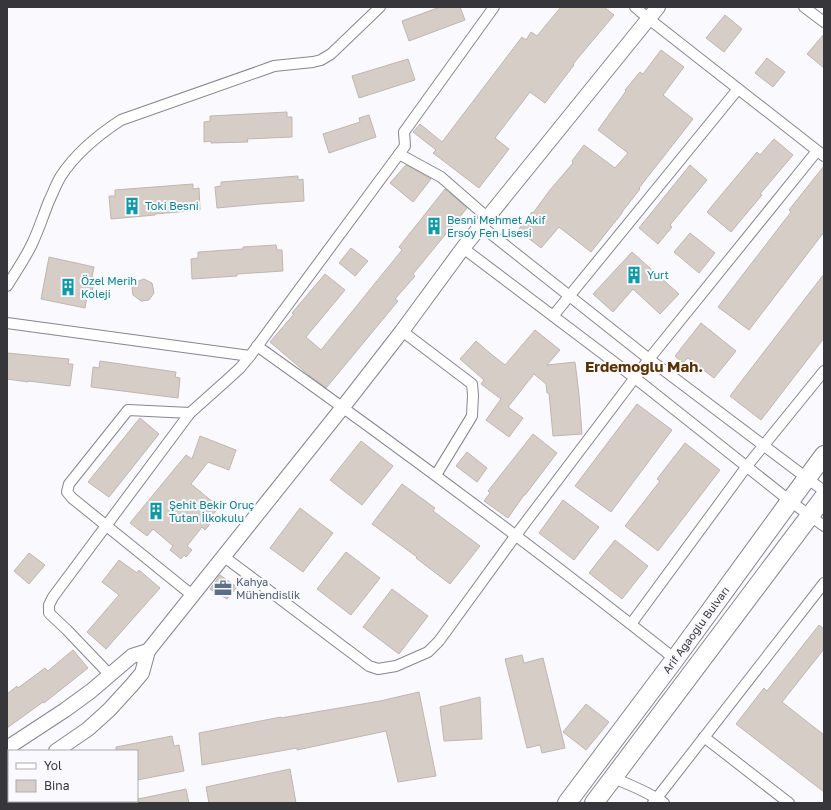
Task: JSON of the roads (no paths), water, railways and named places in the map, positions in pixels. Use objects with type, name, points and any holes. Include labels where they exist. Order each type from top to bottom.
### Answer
[{"type":"highway","name":"Arif Ağaoğlu Bulvarı","points":[[567,803],[676,659],[824,455]]},
{"type":"highway","name":"Arif Ağaoğlu Bulvarı","points":[[594,803],[817,520],[824,497]]},
{"type":"street","points":[[7,286],[38,232],[49,202],[61,177],[70,163],[105,130],[121,120],[274,66],[321,60],[331,54],[380,7]]},
{"type":"street","points":[[110,675],[49,613],[49,605],[53,597],[190,413],[240,368],[250,356],[404,146],[404,132],[494,7]]},
{"type":"street","points":[[223,556],[369,666],[378,669],[396,666],[428,652],[439,641],[516,535],[649,359],[821,153],[635,7]]},
{"type":"street","points":[[57,750],[88,729],[109,710],[142,673],[148,651],[343,407],[402,331],[463,248],[658,7]]},
{"type":"street","points":[[804,7],[824,22]]},
{"type":"street","points":[[554,316],[738,89]]},
{"type":"street","points":[[398,154],[441,177],[485,222],[570,296],[649,359],[824,491]]},
{"type":"street","points":[[463,248],[635,378],[790,501],[817,520]]},
{"type":"street","points":[[7,323],[250,356]]},
{"type":"street","points":[[402,331],[472,384],[472,416],[436,475]]},
{"type":"street","points":[[257,346],[436,475],[676,659]]},
{"type":"street","points":[[631,624],[747,466],[824,370]]},
{"type":"street","points":[[190,413],[128,410],[68,484],[67,492],[72,498],[192,595]]},
{"type":"street","points":[[613,778],[633,786],[658,801],[704,736],[824,583]]},
{"type":"street","points":[[7,748],[91,691],[132,656],[148,651]]},
{"type":"street","points":[[704,736],[788,803]]},
{"type":"place","name":"Toki Besni","points":[[132,206]]},
{"type":"place","name":"Besni Mehmet Akif Ersoy Fen Lisesi","points":[[434,226]]},
{"type":"place","name":"Yurt","points":[[634,275]]},
{"type":"place","name":"Özel Merih Koleji","points":[[68,287]]},
{"type":"place","name":"Şehit Bekir Oruç Tutan İlkokulu","points":[[156,511]]},
{"type":"place","name":"Kahya Mühendislik","points":[[223,588]]},
{"type":"district","name":"Erdemoğlu Mah.","points":[[644,367]]}]
